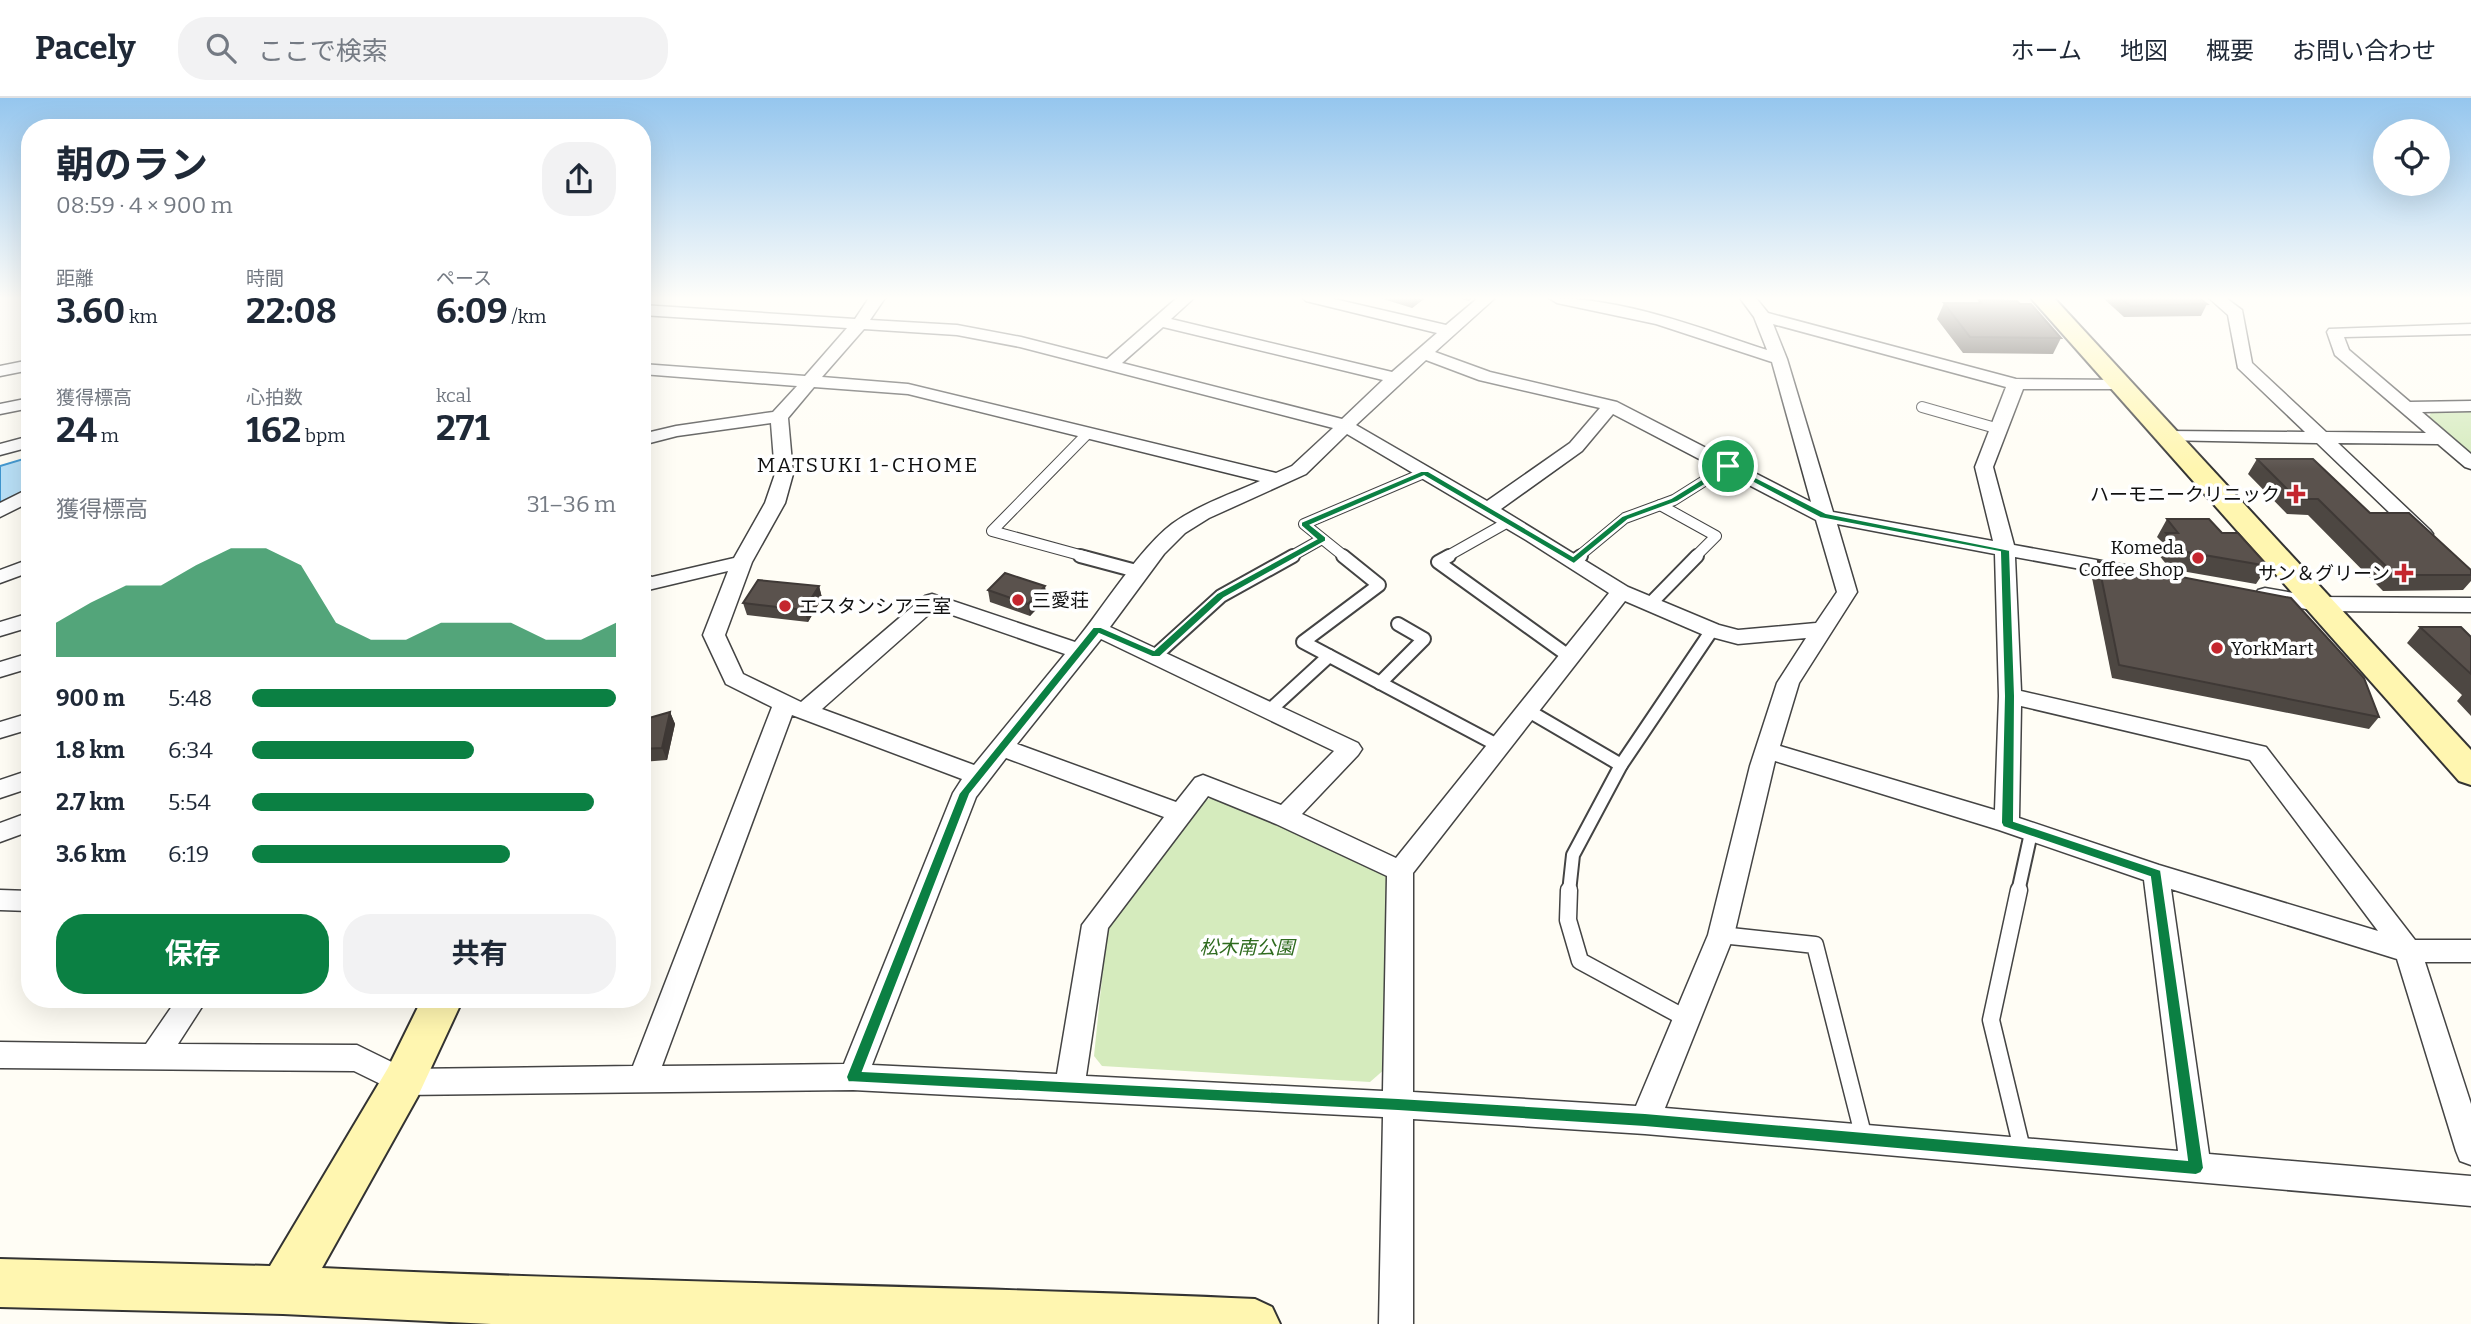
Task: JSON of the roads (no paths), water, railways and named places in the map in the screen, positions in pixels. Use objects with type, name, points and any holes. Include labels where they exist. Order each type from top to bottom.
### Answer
[{"type":"street","points":[[651,438],[676,431],[779,417],[832,355]]},
{"type":"street","points":[[1068,355],[1344,425],[1574,561],[1621,593],[1713,630],[1738,637],[1820,630]]},
{"type":"street","points":[[1110,365],[1122,355]]},
{"type":"street","points":[[1300,355],[1395,378]]},
{"type":"street","points":[[853,1077],[965,793],[978,776],[1157,550],[1178,529],[1229,500],[1299,470],[1421,355]]},
{"type":"street","points":[[1430,355],[1501,380],[1611,406],[1823,516],[2141,574]]},
{"type":"street","points":[[1767,355],[1779,359]]},
{"type":"street","points":[[1645,1120],[1721,935],[1767,750],[1788,683],[1847,592],[1778,355]]},
{"type":"street","points":[[1908,355],[2016,384],[2121,384]]},
{"type":"street","points":[[2095,355],[2471,772]]},
{"type":"street","points":[[2243,355],[2244,364],[2441,551]]},
{"type":"street","points":[[2345,355],[2471,463]]},
{"type":"street","points":[[0,371],[21,367]]},
{"type":"street","points":[[651,370],[810,380],[938,395],[1276,479]]},
{"type":"street","points":[[2007,823],[2010,696],[2005,550],[1984,467],[2016,384]]},
{"type":"street","points":[[0,409],[21,404]]},
{"type":"street","points":[[1488,509],[1576,447],[1611,406]]},
{"type":"street","points":[[2406,407],[2471,406]]},
{"type":"street","points":[[779,417],[784,474],[775,503],[741,562],[714,635],[734,679],[795,708],[978,776]]},
{"type":"street","points":[[2167,436],[2442,439]]},
{"type":"street","points":[[0,450],[21,444]]},
{"type":"street","points":[[0,511],[21,499]]},
{"type":"street","points":[[651,583],[741,562]]},
{"type":"street","points":[[0,577],[21,569]]},
{"type":"street","points":[[1395,1324],[1400,871],[1621,593]]},
{"type":"street","points":[[2249,593],[2317,604],[2471,605]]},
{"type":"street","points":[[642,1080],[795,708],[932,601],[1079,651]]},
{"type":"street","points":[[0,629],[21,623]]},
{"type":"street","points":[[1097,629],[1350,748],[1285,817]]},
{"type":"street","points":[[0,670],[21,663]]},
{"type":"street","points":[[2010,696],[2258,753],[2408,951],[2471,1151]]},
{"type":"street","points":[[0,730],[21,724]]},
{"type":"street","points":[[1001,747],[1181,813]]},
{"type":"street","points":[[1767,750],[2007,823],[2156,874],[2408,951],[2471,951]]},
{"type":"street","points":[[0,789],[21,782]]},
{"type":"street","points":[[1069,1088],[1095,925],[1203,784],[1285,817],[1400,871]]},
{"type":"street","points":[[0,833],[21,825]]},
{"type":"street","points":[[2156,874],[2196,1168]]},
{"type":"street","points":[[0,900],[21,901]]},
{"type":"street","points":[[153,1058],[187,1008]]},
{"type":"street","points":[[283,1290],[403,1082],[439,1008]]},
{"type":"street","points":[[0,1055],[357,1058],[403,1082],[853,1077],[1398,1104],[1645,1120],[2471,1191]]},
{"type":"street","points":[[0,1283],[283,1290],[377,1310],[1255,1324]]},
{"type":"lane","points":[[1922,407],[1999,429]]},
{"type":"lane","points":[[1088,433],[992,531],[1140,572]]},
{"type":"lane","points":[[1574,561],[1625,518],[1674,500],[1728,466]]},
{"type":"lane","points":[[1424,473],[1304,524],[1379,584],[1303,642],[1499,746]]},
{"type":"lane","points":[[1650,604],[1716,536],[1660,505]]},
{"type":"lane","points":[[1508,522],[1438,562],[1570,657]]},
{"type":"lane","points":[[1156,655],[1221,596],[1322,539]]},
{"type":"lane","points":[[1380,683],[1424,639],[1398,624]]},
{"type":"lane","points":[[1687,1019],[1580,961],[1568,920],[1569,880],[1573,855],[1622,765],[1713,630]]},
{"type":"lane","points":[[1270,710],[1329,656]]},
{"type":"lane","points":[[1527,710],[1622,765]]},
{"type":"lane","points":[[2023,1153],[1991,1020],[2031,832]]},
{"type":"lane","points":[[1721,935],[1815,945],[1864,1139]]},
{"type":"water","points":[[21,460],[21,493],[0,506],[0,466]]},
{"type":"place","name":"ハーモニークリニック","points":[[2296,494]]},
{"type":"place","name":"Komeda Coffee Shop","points":[[2198,558]]},
{"type":"place","name":"サン＆グリーン","points":[[2404,573]]},
{"type":"place","name":"三愛荘","points":[[1018,600]]},
{"type":"place","name":"エスタンシア三室","points":[[785,606]]},
{"type":"place","name":"YorkMart","points":[[2217,648]]},
{"type":"district","name":"MATSUKI 1-CHOME","points":[[868,465]]},
{"type":"park label","name":"松木南公園","points":[[1247,947]]}]
